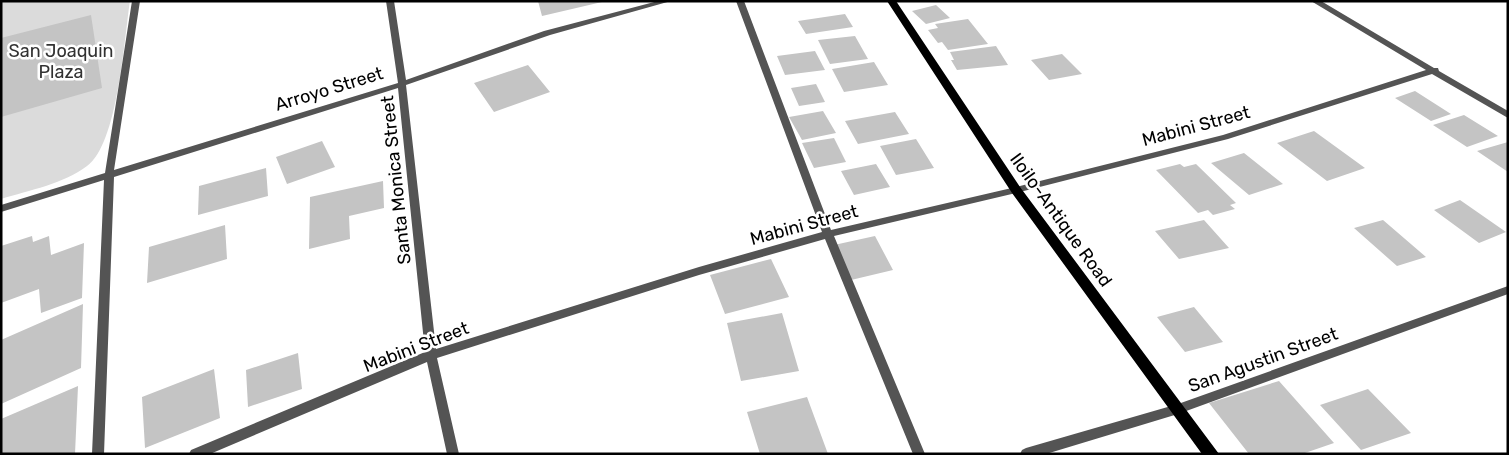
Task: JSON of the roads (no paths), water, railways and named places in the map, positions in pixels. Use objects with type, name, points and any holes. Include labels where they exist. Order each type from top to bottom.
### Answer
[{"type":"main road","name":"Iloilo-Antique Road","points":[[891,1],[1016,190],[1211,454]]},
{"type":"street","points":[[98,454],[109,175],[136,1]]},
{"type":"street","name":"Santa Monica Street","points":[[390,1],[402,84],[431,355],[453,454]]},
{"type":"street","name":"Arroyo Street","points":[[1,209],[402,84],[547,32],[667,1]]},
{"type":"street","points":[[740,1],[828,234],[920,454]]},
{"type":"street","points":[[1315,1],[1508,115]]},
{"type":"street","name":"Mabini Street","points":[[195,454],[431,355],[699,270],[828,234],[1016,190],[1225,137],[1434,70]]},
{"type":"street","name":"San Agustin Street","points":[[1026,454],[1178,409],[1508,290]]},
{"type":"park label","name":"San Joaquin Plaza","points":[[61,61]]}]
